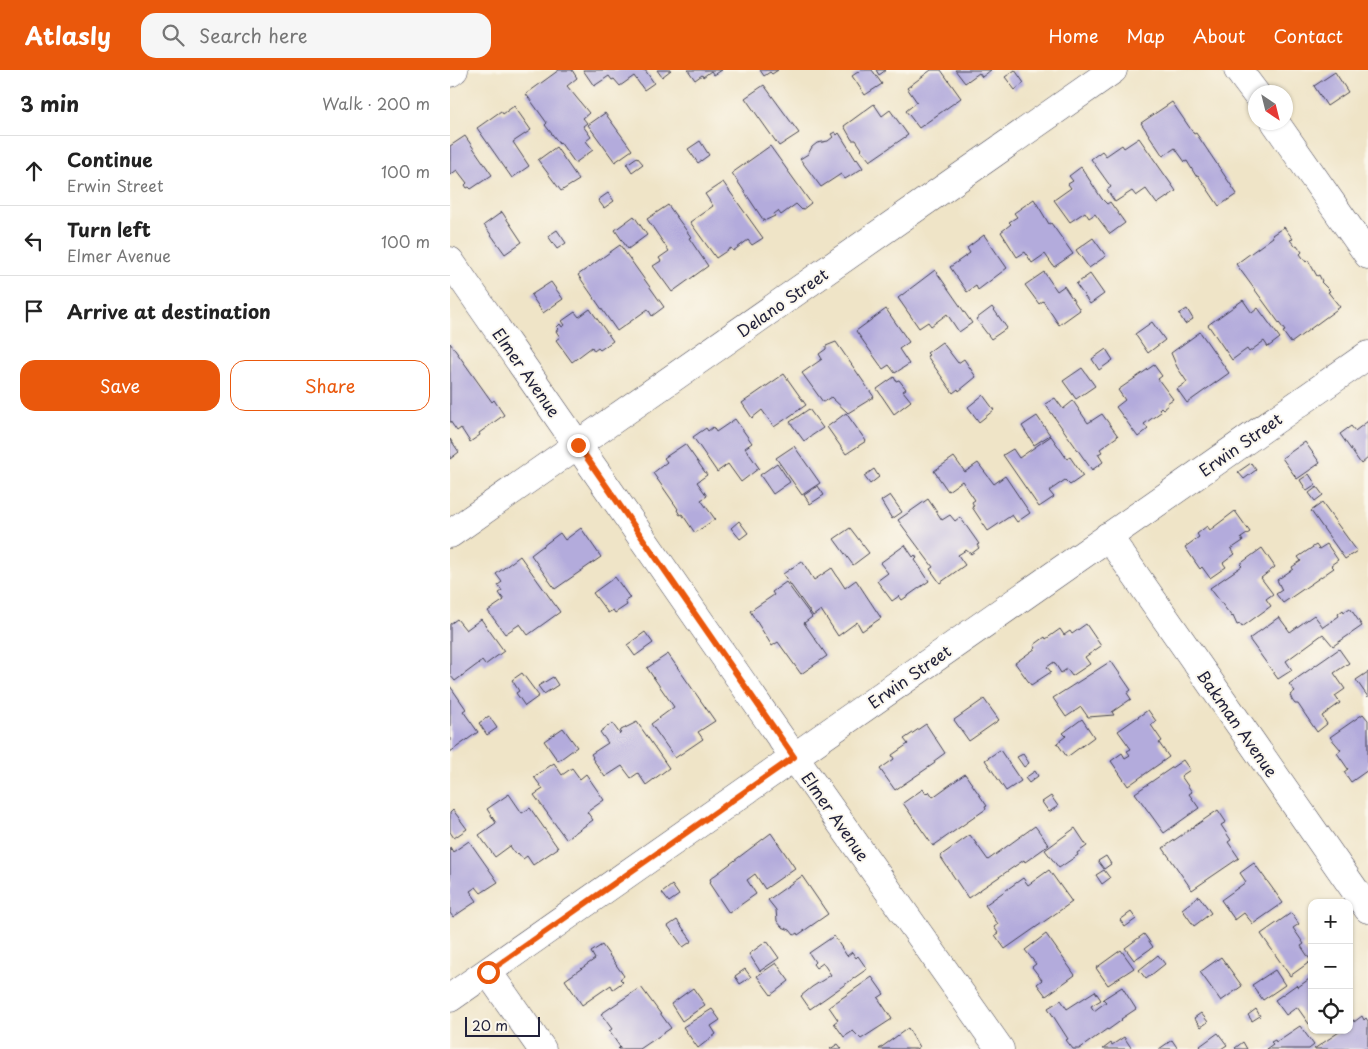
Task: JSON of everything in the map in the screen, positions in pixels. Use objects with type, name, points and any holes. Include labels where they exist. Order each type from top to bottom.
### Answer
[{"type":"street","points":[[450,73],[454,70]]},
{"type":"street","name":"Delano Street","points":[[450,534],[1113,70]]},
{"type":"street","points":[[1238,70],[1249,85]]},
{"type":"street","points":[[1281,130],[1368,255]]},
{"type":"street","name":"Elmer Avenue","points":[[450,261],[794,757],[1000,1049]]},
{"type":"street","name":"Erwin Street","points":[[450,998],[1368,355]]},
{"type":"street","name":"Bakman Avenue","points":[[1108,536],[1368,909]]},
{"type":"street","points":[[488,972],[542,1049]]},
{"type":"building","points":[[559,70],[572,70],[577,78],[567,86],[589,113],[583,118],[587,123],[583,126],[591,137],[586,141],[593,150],[575,163],[545,125],[547,123],[526,94]]},
{"type":"building","points":[[583,70],[645,70],[654,83],[644,90],[634,76],[620,86],[609,76],[594,86]]},
{"type":"building","points":[[657,70],[671,70],[662,77]]},
{"type":"building","points":[[688,70],[722,70],[714,75],[711,71],[695,80]]},
{"type":"building","points":[[760,70],[778,70],[764,76]]},
{"type":"building","points":[[861,70],[872,70],[882,84],[865,95],[852,76]]},
{"type":"building","points":[[876,70],[886,70],[879,75]]},
{"type":"building","points":[[931,70],[941,70],[961,98],[919,128],[906,111],[917,102],[907,88]]},
{"type":"building","points":[[955,70],[991,70],[982,77],[979,73],[965,83]]},
{"type":"building","points":[[1015,70],[1024,83],[1015,90],[1005,77]]},
{"type":"building","points":[[1335,72],[1348,92],[1327,106],[1314,86]]},
{"type":"building","points":[[764,85],[799,133],[779,146],[745,98]]},
{"type":"building","points":[[1172,102],[1194,134],[1196,133],[1237,194],[1219,206],[1198,175],[1196,176],[1187,161],[1185,162],[1175,148],[1163,156],[1141,123]]},
{"type":"building","points":[[874,104],[882,116],[890,110],[908,135],[870,161],[856,140],[852,140],[844,126]]},
{"type":"building","points":[[514,106],[531,130],[513,142],[529,166],[512,178],[477,128],[501,111],[503,114]]},
{"type":"building","points":[[605,113],[632,150],[615,162],[588,125]]},
{"type":"building","points":[[835,132],[837,135],[839,133],[863,168],[845,179],[841,174],[821,187],[800,159],[808,154],[817,143],[828,141],[833,137],[831,134]]},
{"type":"building","points":[[465,136],[492,175],[471,189],[467,188],[465,185],[467,183],[457,170],[450,175],[450,146]]},
{"type":"building","points":[[1139,138],[1176,191],[1157,204],[1146,189],[1136,196],[1132,191],[1115,202],[1107,190],[1111,187],[1091,159],[1102,151],[1106,156],[1122,145],[1124,148]]},
{"type":"building","points":[[700,141],[709,155],[698,163],[688,149]]},
{"type":"building","points":[[770,146],[811,203],[802,210],[796,204],[781,215],[778,211],[774,214],[775,216],[764,221],[732,173]]},
{"type":"building","points":[[556,147],[579,180],[561,191],[538,160]]},
{"type":"building","points":[[637,157],[643,164],[632,172],[627,164]]},
{"type":"building","points":[[1081,167],[1102,199],[1107,204],[1110,202],[1125,223],[1110,234],[1095,214],[1089,218],[1085,212],[1070,222],[1054,200],[1071,188],[1068,184],[1073,181],[1069,176]]},
{"type":"building","points":[[723,182],[763,238],[752,245],[748,240],[733,251],[731,248],[716,258],[690,222],[713,206],[705,194]]},
{"type":"building","points":[[608,193],[614,201],[604,208],[598,200]]},
{"type":"building","points":[[1034,199],[1049,224],[1051,223],[1073,254],[1054,267],[1045,254],[1032,263],[1025,252],[1017,257],[1001,232],[1011,224],[1009,222],[1017,217],[1014,213]]},
{"type":"building","points":[[668,205],[691,237],[689,238],[708,266],[672,292],[653,266],[661,261],[659,258],[669,251],[647,219]]},
{"type":"building","points":[[502,212],[522,242],[505,254],[484,225]]},
{"type":"building","points":[[634,216],[647,235],[628,249],[615,230]]},
{"type":"building","points":[[1284,227],[1293,239],[1290,240],[1295,246],[1297,245],[1302,252],[1300,254],[1306,262],[1308,260],[1317,276],[1319,275],[1321,282],[1330,291],[1328,292],[1340,307],[1291,343],[1283,332],[1285,331],[1236,264]]},
{"type":"building","points":[[557,230],[566,243],[557,249],[548,236]]},
{"type":"building","points":[[984,235],[1007,268],[978,290],[976,286],[967,292],[950,267],[970,253],[967,248]]},
{"type":"building","points":[[1093,238],[1106,256],[1089,268],[1076,250]]},
{"type":"building","points":[[620,245],[664,307],[652,316],[648,309],[617,331],[578,275]]},
{"type":"building","points":[[935,270],[972,323],[959,332],[947,314],[931,326],[928,322],[919,328],[898,298]]},
{"type":"building","points":[[1044,272],[1057,291],[1064,286],[1080,310],[1059,325],[1043,301],[1039,304],[1025,285]]},
{"type":"building","points":[[1090,274],[1104,294],[1090,304],[1076,284]]},
{"type":"building","points":[[551,282],[563,299],[543,313],[531,295]]},
{"type":"building","points":[[1243,300],[1252,313],[1258,308],[1280,338],[1268,347],[1264,341],[1249,352],[1247,349],[1232,360],[1208,325]]},
{"type":"building","points":[[992,307],[1007,328],[991,339],[976,319]]},
{"type":"building","points":[[590,309],[613,341],[600,350],[598,348],[594,351],[592,347],[572,362],[556,340],[560,337],[556,331],[559,329],[557,327],[560,324],[562,327],[565,325],[562,321],[575,312],[579,317]]},
{"type":"building","points":[[886,309],[909,342],[899,349],[909,364],[895,373],[889,365],[883,369],[856,331]]},
{"type":"building","points":[[1187,309],[1193,319],[1185,324],[1179,314]]},
{"type":"building","points":[[1152,322],[1165,340],[1148,353],[1135,334]]},
{"type":"building","points":[[1200,332],[1229,373],[1187,403],[1177,389],[1187,382],[1177,367],[1171,353]]},
{"type":"building","points":[[836,342],[874,397],[848,413],[831,397],[823,402],[802,373],[822,359],[819,354],[826,349],[826,346]]},
{"type":"building","points":[[942,342],[958,363],[964,359],[976,377],[959,391],[958,389],[953,393],[927,356],[929,355],[927,353]]},
{"type":"building","points":[[450,343],[492,402],[494,400],[504,415],[470,442],[461,428],[457,431],[450,421]]},
{"type":"building","points":[[1106,349],[1113,360],[1099,370],[1092,359]]},
{"type":"building","points":[[1154,365],[1162,376],[1158,379],[1173,399],[1163,409],[1161,407],[1159,409],[1161,412],[1144,424],[1148,429],[1138,437],[1116,407],[1125,400],[1118,390]]},
{"type":"building","points":[[1082,368],[1095,386],[1076,399],[1063,381]]},
{"type":"building","points":[[784,374],[806,405],[774,427],[762,410],[752,418],[742,403]]},
{"type":"building","points":[[894,377],[906,389],[903,391],[911,401],[894,414],[877,389]]},
{"type":"building","points":[[983,395],[994,410],[979,422],[968,407]]},
{"type":"building","points":[[1055,398],[1063,409],[1073,401],[1088,423],[1102,414],[1118,436],[1100,449],[1102,452],[1098,454],[1103,462],[1092,470],[1045,404]]},
{"type":"building","points":[[809,409],[823,428],[804,441],[790,422]]},
{"type":"building","points":[[846,413],[866,441],[846,454],[827,427]]},
{"type":"building","points":[[1037,416],[1050,435],[1034,445],[1022,426]]},
{"type":"building","points":[[735,419],[752,443],[745,448],[759,468],[741,482],[728,464],[717,472],[693,437],[706,428],[708,431],[713,427],[716,432]]},
{"type":"building","points":[[1368,421],[1368,458],[1361,464],[1340,434],[1351,426],[1355,431]]},
{"type":"building","points":[[1051,436],[1067,459],[1070,457],[1083,476],[1070,485],[1065,480],[1049,491],[1054,497],[1039,507],[1003,455],[1013,449],[1019,458]]},
{"type":"building","points":[[450,439],[459,452],[450,459]]},
{"type":"building","points":[[1305,442],[1320,463],[1297,479],[1282,458]]},
{"type":"building","points":[[685,444],[707,475],[697,482],[707,496],[701,500],[715,519],[695,533],[682,514],[680,515],[678,509],[653,473],[667,462],[664,458]]},
{"type":"building","points":[[794,446],[820,483],[802,495],[776,458]]},
{"type":"building","points":[[954,457],[965,472],[978,463],[994,484],[1005,476],[1030,513],[1017,522],[1012,515],[988,531],[972,507],[974,506],[972,502],[975,500],[962,481],[948,491],[934,471]]},
{"type":"building","points":[[777,463],[790,482],[773,494],[760,475]]},
{"type":"building","points":[[1251,463],[1256,470],[1244,479],[1238,472]]},
{"type":"building","points":[[874,469],[879,477],[870,484],[864,476]]},
{"type":"building","points":[[1309,474],[1316,485],[1307,491],[1300,480]]},
{"type":"building","points":[[818,486],[824,495],[810,504],[804,495]]},
{"type":"building","points":[[1317,487],[1323,495],[1315,501],[1309,493]]},
{"type":"building","points":[[890,495],[902,512],[892,519],[881,501]]},
{"type":"building","points":[[928,499],[942,520],[950,515],[955,521],[960,517],[979,544],[977,545],[979,548],[971,554],[966,550],[958,555],[965,565],[940,583],[930,569],[933,567],[898,520]]},
{"type":"building","points":[[1322,503],[1357,551],[1345,559],[1311,511]]},
{"type":"building","points":[[1235,511],[1250,532],[1241,538],[1243,541],[1231,549],[1235,554],[1223,563],[1226,567],[1210,578],[1202,567],[1200,569],[1185,547],[1199,537],[1197,534],[1207,526],[1210,530]]},
{"type":"building","points":[[739,521],[748,533],[740,539],[731,528]]},
{"type":"building","points":[[581,528],[601,557],[555,589],[531,555],[560,533],[565,540]]},
{"type":"building","points":[[850,528],[869,553],[853,565],[834,539]]},
{"type":"building","points":[[1327,544],[1338,560],[1331,565],[1334,568],[1283,603],[1276,594],[1282,590],[1277,580],[1301,561],[1298,557],[1316,545],[1319,549]]},
{"type":"building","points":[[905,545],[913,557],[915,555],[917,558],[915,560],[929,581],[902,600],[899,596],[892,601],[877,581],[888,573],[880,563]]},
{"type":"building","points":[[1262,548],[1275,567],[1261,578],[1273,594],[1266,599],[1271,606],[1242,627],[1240,624],[1237,625],[1233,616],[1210,588],[1242,566],[1240,564]]},
{"type":"building","points":[[520,556],[560,612],[528,635],[520,624],[505,634],[488,611],[504,600],[499,593],[502,591],[498,585],[502,582],[496,574]]},
{"type":"building","points":[[802,561],[814,580],[832,568],[845,588],[856,580],[881,618],[862,631],[857,622],[838,636],[821,610],[813,616],[783,574]]},
{"type":"building","points":[[615,577],[630,598],[625,601],[627,605],[615,613],[613,610],[608,613],[593,593]]},
{"type":"building","points":[[786,582],[812,617],[804,623],[827,656],[801,674],[778,642],[772,646],[750,611],[774,595],[772,592]]},
{"type":"building","points":[[1350,608],[1362,626],[1333,646],[1323,634],[1286,661],[1292,670],[1278,679],[1249,639],[1279,617],[1290,632],[1314,615],[1323,627],[1339,616],[1338,614],[1343,610],[1344,612]]},
{"type":"building","points":[[457,619],[466,630],[481,619],[504,651],[485,665],[482,661],[455,681],[450,675],[450,624]]},
{"type":"building","points":[[1086,624],[1101,646],[1085,657],[1090,664],[1072,676],[1067,669],[1061,673],[1054,662],[1047,667],[1051,672],[1031,685],[1015,663],[1036,648],[1034,645],[1045,637],[1046,639],[1060,629],[1064,635],[1070,631],[1072,634]]},
{"type":"building","points":[[645,632],[653,643],[635,656],[627,645]]},
{"type":"building","points":[[1339,649],[1349,663],[1334,673],[1345,689],[1335,696],[1340,703],[1322,716],[1327,724],[1317,732],[1298,704],[1295,704],[1292,700],[1290,695],[1295,691],[1289,684]]},
{"type":"building","points":[[668,654],[715,721],[698,732],[703,739],[675,758],[651,724],[674,707],[647,668]]},
{"type":"building","points":[[1111,661],[1131,690],[1127,693],[1131,699],[1112,712],[1114,715],[1088,717],[1081,707],[1066,717],[1053,698]]},
{"type":"building","points":[[1368,672],[1368,697],[1356,680]]},
{"type":"building","points":[[522,673],[539,696],[525,706],[516,693],[519,691],[512,680]]},
{"type":"building","points":[[553,677],[558,685],[544,694],[538,686]]},
{"type":"building","points":[[450,686],[466,709],[463,711],[478,732],[450,752]]},
{"type":"building","points":[[984,699],[999,720],[969,741],[954,720]]},
{"type":"building","points":[[1148,710],[1156,721],[1151,725],[1162,741],[1159,743],[1169,757],[1128,786],[1111,761],[1122,753],[1125,758],[1130,755],[1127,751],[1131,749],[1118,731]]},
{"type":"building","points":[[1363,714],[1368,720],[1368,770],[1351,782],[1344,772],[1348,769],[1337,753],[1341,750],[1330,737]]},
{"type":"building","points":[[489,716],[497,728],[487,735],[479,723]]},
{"type":"building","points":[[1082,719],[1094,737],[1067,757],[1057,743],[1066,736],[1063,733]]},
{"type":"building","points":[[637,722],[669,768],[646,785],[638,773],[631,778],[622,766],[605,777],[591,754],[608,743],[600,732],[612,723],[620,734],[621,730]]},
{"type":"building","points":[[926,724],[945,753],[934,761],[935,763],[895,790],[880,769],[894,759],[892,755],[908,744],[904,739]]},
{"type":"building","points":[[563,728],[577,747],[558,761],[544,741]]},
{"type":"building","points":[[1000,750],[1021,781],[1006,791],[985,760]]},
{"type":"building","points":[[1023,754],[1029,763],[1024,767],[1017,757]]},
{"type":"building","points":[[1183,760],[1190,770],[1181,776],[1192,792],[1189,794],[1199,808],[1164,833],[1135,793]]},
{"type":"building","points":[[554,763],[562,775],[572,768],[580,779],[586,774],[604,800],[587,812],[593,820],[566,839],[534,795],[543,789],[534,777]]},
{"type":"building","points":[[1035,771],[1038,776],[1029,783],[1025,778]]},
{"type":"building","points":[[965,774],[987,806],[985,807],[986,809],[933,846],[903,803],[923,789],[926,794],[929,791],[933,797]]},
{"type":"building","points":[[509,794],[522,813],[530,808],[558,848],[533,865],[527,856],[523,859],[518,853],[516,855],[510,846],[495,857],[479,835],[496,823],[487,809]]},
{"type":"building","points":[[1051,796],[1058,806],[1049,812],[1042,802]]},
{"type":"building","points":[[453,810],[467,829],[454,838],[450,832],[450,813]]},
{"type":"building","points":[[1218,810],[1226,822],[1221,825],[1231,840],[1228,842],[1239,858],[1192,890],[1163,848]]},
{"type":"building","points":[[1035,826],[1049,845],[968,898],[940,856],[970,835],[988,860]]},
{"type":"building","points":[[1075,828],[1087,846],[1077,853],[1078,855],[1059,868],[1045,850]]},
{"type":"building","points":[[771,833],[795,868],[765,889],[755,874],[747,880],[756,894],[729,913],[709,883],[710,879]]},
{"type":"building","points":[[469,841],[498,882],[481,893],[476,887],[470,891],[477,901],[453,917],[450,913],[450,847],[453,852]]},
{"type":"building","points":[[1106,856],[1111,864],[1104,869],[1098,861]]},
{"type":"building","points":[[1254,863],[1283,903],[1253,924],[1244,913],[1235,920],[1221,900],[1246,882],[1240,873]]},
{"type":"building","points":[[1049,870],[1072,902],[1005,949],[995,935],[998,933],[994,927],[998,924],[985,905],[1023,878],[1028,885]]},
{"type":"building","points":[[1104,870],[1110,878],[1102,884],[1096,875]]},
{"type":"building","points":[[802,876],[828,914],[798,935],[797,933],[794,935],[777,921],[776,910],[768,900]]},
{"type":"building","points":[[672,885],[679,895],[669,902],[662,893]]},
{"type":"building","points":[[1199,896],[1211,913],[1194,926],[1182,909]]},
{"type":"building","points":[[1131,912],[1136,919],[1125,927],[1120,920]]},
{"type":"building","points":[[1291,913],[1299,924],[1293,928],[1304,944],[1301,946],[1308,956],[1308,963],[1290,976],[1261,934]]},
{"type":"building","points":[[677,920],[692,941],[683,947],[668,926]]},
{"type":"building","points":[[1046,934],[1075,975],[1046,996],[1037,984],[1042,980],[1032,967],[1036,964],[1025,950]]},
{"type":"building","points":[[1144,934],[1153,947],[1134,960],[1125,948]]},
{"type":"building","points":[[834,936],[847,956],[852,952],[856,958],[858,956],[867,969],[810,1009],[801,996],[831,975],[823,963],[816,968],[813,964],[815,962],[809,953]]},
{"type":"building","points":[[767,941],[779,958],[760,971],[749,954]]},
{"type":"building","points":[[602,945],[624,976],[620,979],[623,982],[613,989],[611,985],[582,1005],[565,980],[595,959],[591,952]]},
{"type":"building","points":[[1121,950],[1134,968],[1108,985],[1096,968]]},
{"type":"building","points":[[1158,955],[1165,964],[1146,979],[1139,970]]},
{"type":"building","points":[[1221,957],[1242,986],[1221,1001],[1200,972]]},
{"type":"building","points":[[776,963],[789,981],[771,995],[757,976]]},
{"type":"building","points":[[745,969],[751,977],[740,984],[735,976]]},
{"type":"building","points":[[1275,970],[1285,985],[1263,1000],[1252,985]]},
{"type":"building","points":[[872,977],[884,994],[878,998],[892,1019],[861,1039],[853,1031],[844,1037],[834,1023],[838,1020],[829,1007]]},
{"type":"building","points":[[1308,980],[1308,1023],[1297,1007],[1286,1015],[1275,1000],[1296,985],[1298,987]]},
{"type":"building","points":[[641,987],[671,1028],[640,1049],[618,1049],[620,1047],[609,1031],[612,1029],[601,1014]]},
{"type":"building","points":[[1122,987],[1136,1009],[1079,1049],[1073,1049],[1048,1008],[1061,1000],[1067,1009],[1095,991],[1101,1000],[1091,1006],[1094,1011],[1106,1002],[1103,999]]},
{"type":"building","points":[[693,988],[705,1005],[682,1021],[671,1004]]},
{"type":"building","points":[[712,1009],[720,1020],[711,1026],[716,1034],[698,1048],[683,1027]]},
{"type":"building","points":[[1256,1009],[1260,1016],[1252,1021],[1248,1015]]},
{"type":"building","points":[[1201,1013],[1208,1022],[1201,1027],[1194,1018]]},
{"type":"building","points":[[1362,1016],[1364,1020],[1366,1018],[1368,1021],[1368,1049],[1314,1049],[1336,1034],[1353,1034],[1354,1020],[1354,1022]]},
{"type":"building","points":[[1300,1026],[1314,1045],[1309,1049],[1266,1049],[1273,1044],[1271,1042],[1275,1040],[1276,1042]]},
{"type":"building","points":[[908,1028],[919,1047],[916,1049],[879,1049]]},
{"type":"building","points":[[1218,1033],[1227,1045],[1221,1049],[1202,1049],[1200,1046]]},
{"type":"building","points":[[1124,1037],[1132,1049],[1103,1049],[1111,1043],[1112,1045]]},
{"type":"building","points":[[1172,1040],[1178,1049],[1159,1049]]},
{"type":"building","points":[[1243,1042],[1247,1049],[1235,1048]]},
{"type":"building","points":[[838,1044],[842,1049],[830,1049]]},
{"type":"route","points":[[488,972],[794,757],[578,445]]}]
